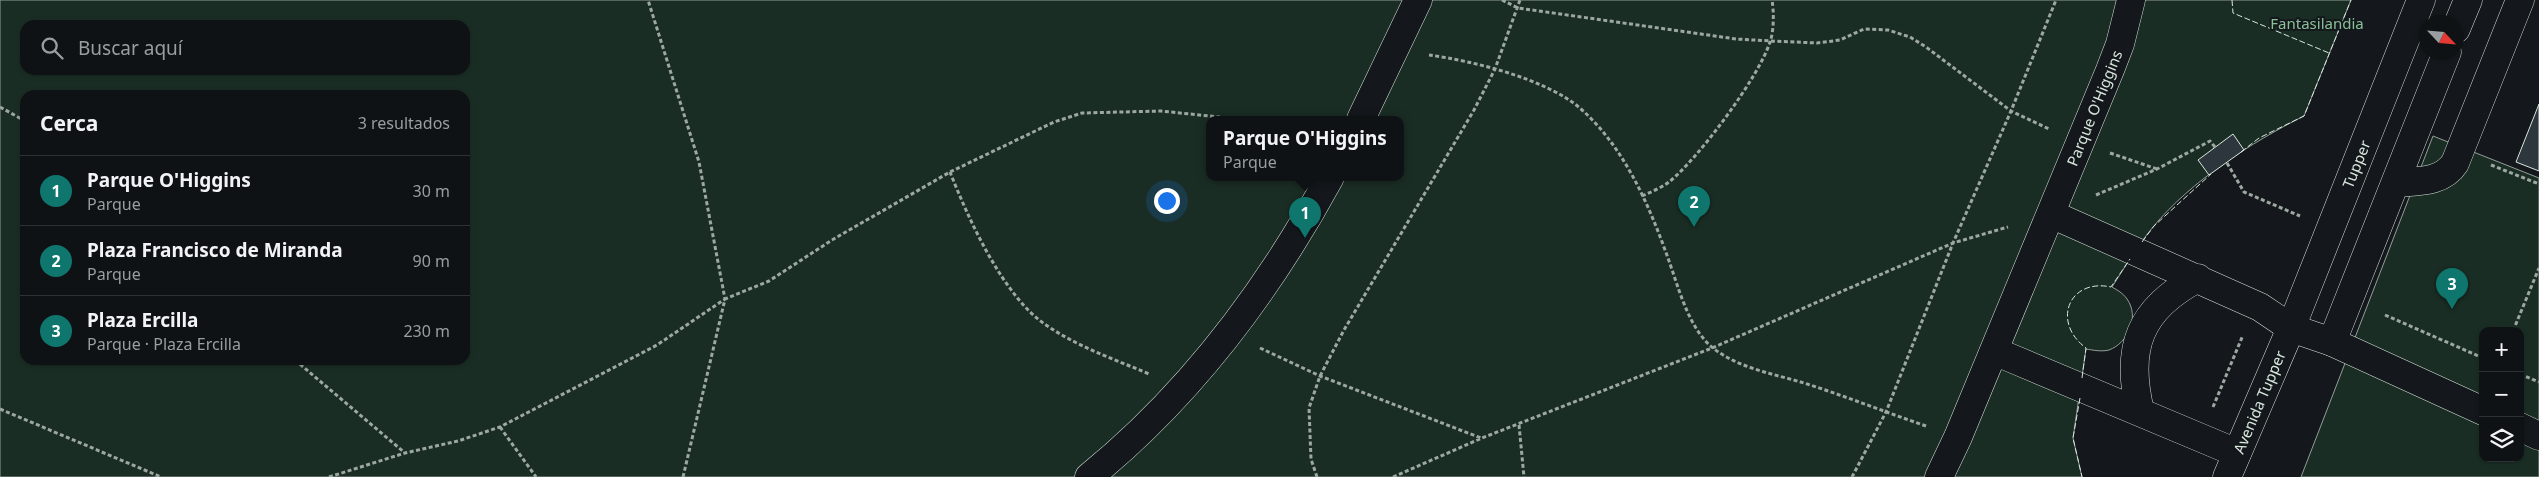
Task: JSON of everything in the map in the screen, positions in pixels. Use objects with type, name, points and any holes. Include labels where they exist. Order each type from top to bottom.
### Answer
[{"type":"street","points":[[1363,116],[1396,50],[1418,0]]},
{"type":"street","name":"Parque O'Higgins","points":[[1939,477],[1958,438],[2080,144],[2120,44],[2131,0]]},
{"type":"street","name":"Tupper","points":[[2291,328],[2421,0]]},
{"type":"street","points":[[2462,15],[2468,0]]},
{"type":"street","points":[[2396,183],[2429,180],[2449,172],[2455,163],[2520,0]]},
{"type":"street","points":[[2332,342],[2444,60]]},
{"type":"street","points":[[1092,476],[1153,421],[1230,334],[1303,227],[1328,181]]},
{"type":"street","points":[[2051,214],[2260,307],[2291,328],[2332,342],[2479,409]]},
{"type":"street","points":[[2140,411],[2133,364],[2137,342],[2147,321],[2161,303],[2178,289],[2198,278]]},
{"type":"street","name":"Avenida Tupper","points":[[2232,465],[2291,328]]},
{"type":"street","points":[[1994,350],[2140,411],[2232,465]]},
{"type":"street","points":[[2524,430],[2539,436]]},
{"type":"path","points":[[648,0],[699,162],[725,300],[683,477]]},
{"type":"path","points":[[1502,0],[1518,8],[1736,38],[1771,41],[1817,43],[1840,40],[1864,29],[1888,30],[1910,37],[1926,47],[2011,111],[2080,144],[2157,169]]},
{"type":"path","points":[[1317,477],[1312,459],[1308,408],[1320,376],[1344,330],[1474,110],[1495,69],[1520,0]]},
{"type":"path","points":[[1642,196],[1668,182],[1701,148],[1760,67],[1771,41],[1772,0]]},
{"type":"path","points":[[1773,5],[1776,0]]},
{"type":"path","points":[[1852,477],[1886,412],[1953,243],[2011,111],[2056,0]]},
{"type":"path","points":[[1396,50],[1444,57],[1495,69],[1553,91],[1580,108],[1603,132],[1631,173],[1695,326],[1712,348],[1746,366],[1958,438]]},
{"type":"path","points":[[0,108],[20,118]]},
{"type":"path","points":[[329,477],[405,453],[500,427],[657,345],[725,300],[769,281],[832,240],[950,172],[1054,122],[1082,113],[1161,111],[1209,116]]},
{"type":"path","points":[[1393,477],[1482,438],[1712,348],[1953,243],[2051,214],[2157,169],[2210,141],[2215,147]]},
{"type":"path","points":[[2227,163],[2244,192],[2300,216],[2296,225]]},
{"type":"path","points":[[2490,164],[2539,184]]},
{"type":"path","points":[[950,172],[987,251],[1016,294],[1045,324],[1099,353],[1183,387]]},
{"type":"path","points":[[2515,327],[2539,268]]},
{"type":"path","points":[[2385,316],[2479,356]]},
{"type":"path","points":[[1230,334],[1320,376],[1482,438]]},
{"type":"path","points":[[2213,408],[2243,334]]},
{"type":"path","points":[[300,365],[308,374],[405,453]]},
{"type":"path","points":[[2524,376],[2539,382]]},
{"type":"path","points":[[0,409],[160,477]]},
{"type":"path","points":[[1519,425],[1524,477]]},
{"type":"path","points":[[500,427],[536,477]]},
{"type":"green space","name":"Fantasilandia","points":[[0,0],[2351,0],[2304,116],[2243,150],[2185,194],[2147,234],[2112,287],[2122,293],[2127,299],[2131,306],[2132,321],[2126,336],[2116,347],[2103,351],[2086,349],[2073,438],[2082,477],[0,477]]},
{"type":"green space","points":[[2433,136],[2539,178],[2539,477],[2301,477]]},
{"type":"building","points":[[2539,104],[2539,171],[2516,162]]},
{"type":"building","points":[[2233,134],[2244,150],[2209,175],[2198,160]]},
{"type":"fence","points":[[2232,0],[2233,13],[2329,53]]},
{"type":"fence","points":[[2241,152],[2259,138],[2304,116],[2351,0]]},
{"type":"fence","points":[[2142,242],[2154,226],[2211,174]]},
{"type":"fence","points":[[2082,378],[2086,348],[2075,338],[2069,326],[2067,315],[2070,304],[2075,295],[2084,289],[2096,286],[2111,287],[2130,259]]},
{"type":"fence","points":[[2080,398],[2073,438],[2082,477]]},
{"type":"place","name":"Plaza Francisco de Miranda","points":[[1694,227]]},
{"type":"place","name":"Parque O'Higgins","points":[[1305,238]]},
{"type":"place","name":"Plaza Ercilla","points":[[2452,309]]}]
